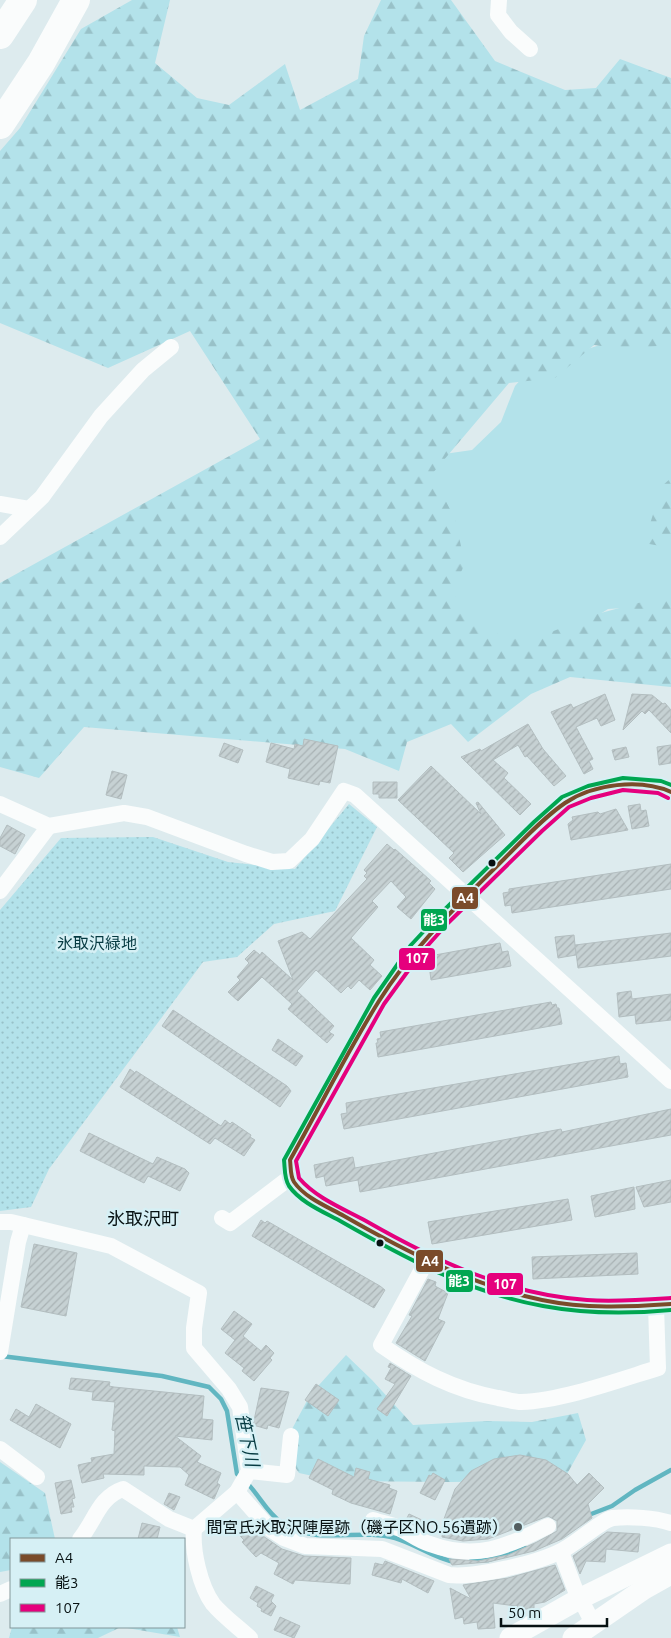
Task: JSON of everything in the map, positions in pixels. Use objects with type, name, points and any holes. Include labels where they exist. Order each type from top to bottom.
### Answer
[{"type":"highway","points":[[0,35],[23,0]]},
{"type":"highway","points":[[0,125],[41,62],[76,0]]},
{"type":"street","points":[[499,0],[498,15],[511,32],[530,49]]},
{"type":"street","points":[[0,536],[42,498],[101,416],[143,370],[171,347]]},
{"type":"street","points":[[0,504],[29,509]]},
{"type":"street","points":[[426,1262],[381,1345],[422,1372],[450,1385],[481,1395],[520,1402],[567,1394],[658,1368],[664,1305],[579,1306],[538,1300],[498,1290],[426,1262],[304,1191],[292,1176],[290,1160],[378,1001],[416,949],[466,896],[538,826],[566,802],[589,792],[623,784],[660,787],[671,792]]},
{"type":"street","points":[[0,804],[49,826],[124,813],[147,817],[272,862],[289,861],[312,839],[344,790],[355,794],[671,1081]]},
{"type":"street","points":[[0,891],[6,871],[49,826]]},
{"type":"street","points":[[222,1218],[230,1223],[292,1176]]},
{"type":"street","points":[[0,1222],[22,1225],[111,1246],[199,1293],[194,1328],[194,1348],[229,1389],[240,1407],[249,1472],[237,1492],[194,1529],[193,1540],[208,1596],[214,1605],[250,1638]]},
{"type":"street","points":[[0,1351],[22,1225]]},
{"type":"street","points":[[249,1472],[288,1475],[291,1436]]},
{"type":"street","points":[[0,1448],[37,1477]]},
{"type":"street","points":[[81,1538],[102,1502],[113,1493],[123,1489],[169,1519],[194,1529]]},
{"type":"street","points":[[237,1492],[269,1528],[284,1538],[306,1546],[382,1550],[419,1562],[449,1575],[460,1576],[493,1572],[561,1552],[612,1518],[661,1520],[671,1523]]},
{"type":"street","points":[[372,1520],[398,1527],[429,1544],[466,1553],[479,1552],[515,1543],[548,1526]]},
{"type":"street","points":[[419,1562],[429,1544]]},
{"type":"street","points":[[561,1552],[579,1599],[593,1623]]},
{"type":"street","points":[[510,1638],[579,1599],[671,1554]]},
{"type":"street","points":[[573,1638],[593,1623],[671,1574]]},
{"type":"green space","points":[[132,0],[170,0],[155,63],[197,98],[229,105],[285,64],[300,110],[358,79],[364,36],[381,0],[451,0],[495,61],[565,90],[596,88],[620,59],[671,78],[671,344],[631,350],[594,345],[555,378],[509,383],[432,474],[455,519],[465,564],[451,592],[489,632],[528,641],[597,614],[653,599],[671,599],[671,687],[570,677],[531,694],[468,742],[451,724],[407,742],[399,771],[345,749],[84,727],[39,778],[0,767],[0,583],[260,439],[190,331],[108,368],[0,323],[0,151],[20,128],[81,29]]},
{"type":"green space","points":[[671,313],[671,605],[608,609],[546,648],[457,636],[423,475],[444,454],[472,450],[501,422],[515,386],[541,357],[572,354],[606,343]]},
{"type":"green space","points":[[671,478],[671,548],[644,543],[662,486]]},
{"type":"green space","name":"氷取沢緑地","points":[[349,804],[377,827],[335,911],[274,924],[237,957],[203,962],[49,1169],[31,1207],[0,1211],[0,910],[61,838],[153,837],[228,862],[295,869]]},
{"type":"green space","points":[[346,1355],[413,1425],[487,1421],[532,1422],[578,1413],[586,1440],[567,1474],[525,1481],[336,1481],[299,1473],[282,1448],[310,1395]]},
{"type":"green space","points":[[0,1462],[45,1493],[55,1538],[10,1538],[10,1570],[0,1572]]},
{"type":"green space","points":[[12,1628],[119,1628],[98,1638],[9,1638]]},
{"type":"green space","points":[[127,1628],[177,1628],[180,1637]]},
{"type":"building","points":[[605,694],[615,720],[601,726],[597,718],[576,727],[593,759],[589,761],[593,769],[584,774],[551,712],[571,704],[573,708]]},
{"type":"building","points":[[632,694],[652,695],[663,704],[665,703],[671,710],[671,733],[649,710],[645,714],[642,711],[623,730]]},
{"type":"building","points":[[528,724],[543,749],[566,776],[554,786],[527,756],[525,757],[518,745],[493,760],[508,773],[504,778],[531,804],[520,815],[461,757],[480,749],[481,751]]},
{"type":"building","points":[[304,739],[338,746],[330,783],[320,781],[319,785],[288,778],[290,769],[266,762],[271,743],[294,749],[295,744],[303,746]]},
{"type":"building","points":[[224,743],[243,750],[238,763],[219,756]]},
{"type":"building","points":[[671,745],[671,763],[659,765],[657,747]]},
{"type":"building","points":[[626,747],[629,757],[615,760],[612,750]]},
{"type":"building","points":[[431,766],[481,814],[476,803],[478,802],[505,835],[463,872],[449,858],[454,853],[398,800]]},
{"type":"building","points":[[112,771],[127,775],[121,799],[106,795]]},
{"type":"building","points":[[373,782],[397,782],[397,798],[379,798],[379,794],[373,794]]},
{"type":"building","points":[[640,804],[641,811],[646,810],[649,826],[632,829],[628,806]]},
{"type":"building","points":[[616,809],[628,830],[571,840],[568,824],[573,820],[572,817],[598,812],[600,814]]},
{"type":"building","points":[[7,825],[25,835],[15,854],[0,846],[0,838]]},
{"type":"building","points":[[387,844],[431,881],[429,883],[435,889],[411,919],[397,907],[406,897],[391,881],[372,901],[378,907],[351,938],[374,960],[370,965],[382,976],[370,990],[359,980],[351,989],[348,986],[341,993],[316,970],[297,991],[334,1026],[329,1032],[334,1035],[327,1043],[288,1009],[292,1004],[262,977],[238,1001],[228,992],[240,980],[237,977],[249,963],[245,959],[254,950],[260,955],[262,952],[293,980],[278,941],[302,932],[310,939],[367,879],[364,876],[367,873],[364,870]]},
{"type":"building","points":[[671,864],[671,889],[512,913],[511,905],[505,906],[503,893],[509,892],[509,889]]},
{"type":"building","points":[[671,933],[671,956],[578,968],[575,945]]},
{"type":"building","points":[[574,935],[576,955],[558,958],[555,937]]},
{"type":"building","points":[[500,943],[502,952],[508,951],[511,966],[431,980],[429,965],[432,965],[431,961],[436,960],[435,955]]},
{"type":"building","points":[[631,991],[632,999],[671,994],[671,1020],[636,1024],[635,1015],[619,1017],[617,993]]},
{"type":"building","points":[[551,1002],[552,1005],[556,1004],[557,1008],[559,1008],[562,1024],[378,1057],[376,1043],[378,1043],[377,1039],[381,1038],[380,1032]]},
{"type":"building","points":[[173,1010],[287,1086],[291,1091],[280,1107],[162,1026]]},
{"type":"building","points":[[278,1039],[303,1056],[296,1066],[272,1050]]},
{"type":"building","points":[[619,1056],[620,1064],[626,1063],[628,1077],[344,1129],[341,1114],[347,1113],[346,1103]]},
{"type":"building","points":[[130,1069],[221,1126],[225,1120],[230,1124],[232,1122],[255,1140],[244,1156],[215,1138],[210,1144],[120,1087]]},
{"type":"building","points":[[671,1109],[671,1135],[360,1192],[358,1180],[326,1186],[324,1176],[316,1178],[314,1165],[353,1157],[355,1168],[561,1129],[562,1132]]},
{"type":"building","points":[[89,1133],[153,1164],[157,1157],[185,1169],[189,1173],[180,1191],[148,1176],[144,1183],[80,1151]]},
{"type":"building","points":[[671,1180],[671,1202],[644,1207],[636,1187]]},
{"type":"building","points":[[634,1187],[635,1209],[595,1217],[591,1196]]},
{"type":"building","points":[[568,1199],[572,1220],[432,1244],[428,1222]]},
{"type":"building","points":[[261,1220],[265,1223],[267,1221],[380,1286],[385,1290],[374,1308],[252,1236]]},
{"type":"building","points":[[34,1244],[77,1253],[66,1316],[21,1307]]},
{"type":"building","points":[[637,1253],[638,1274],[533,1279],[532,1257]]},
{"type":"building","points":[[428,1279],[436,1282],[435,1286],[448,1293],[438,1319],[445,1322],[425,1361],[396,1343],[412,1316],[409,1315]]},
{"type":"building","points":[[234,1311],[252,1324],[243,1336],[261,1351],[266,1345],[274,1353],[270,1358],[272,1360],[254,1381],[242,1371],[244,1368],[225,1353],[235,1340],[221,1329]]},
{"type":"building","points":[[390,1363],[411,1376],[387,1416],[377,1409],[395,1384],[385,1379],[391,1368],[388,1367]]},
{"type":"building","points":[[71,1378],[110,1382],[109,1386],[114,1387],[204,1396],[202,1419],[213,1420],[212,1440],[175,1436],[201,1456],[197,1462],[221,1473],[217,1483],[220,1485],[214,1499],[185,1485],[189,1475],[180,1467],[144,1466],[144,1475],[103,1474],[104,1478],[82,1483],[78,1465],[92,1462],[91,1458],[114,1454],[115,1431],[112,1430],[115,1402],[92,1400],[93,1392],[69,1389]]},
{"type":"building","points":[[316,1384],[339,1400],[328,1416],[305,1400]]},
{"type":"building","points":[[261,1388],[289,1392],[279,1428],[268,1425],[267,1429],[253,1425]]},
{"type":"building","points":[[36,1404],[71,1424],[60,1448],[10,1420],[16,1409],[29,1417]]},
{"type":"building","points":[[520,1455],[546,1460],[568,1474],[577,1485],[589,1473],[604,1488],[588,1504],[592,1518],[562,1539],[534,1551],[488,1562],[452,1565],[449,1559],[478,1561],[508,1555],[557,1531],[557,1521],[548,1516],[488,1539],[463,1541],[442,1537],[444,1519],[455,1489],[471,1471],[494,1459]]},
{"type":"building","points":[[318,1459],[354,1477],[356,1468],[370,1472],[368,1479],[390,1485],[389,1488],[397,1491],[390,1514],[351,1503],[332,1494],[333,1490],[309,1478]]},
{"type":"building","points":[[433,1473],[445,1480],[435,1500],[420,1493],[429,1475],[431,1476]]},
{"type":"building","points":[[71,1480],[75,1498],[72,1499],[74,1507],[71,1507],[72,1512],[61,1514],[55,1483]]},
{"type":"building","points":[[169,1493],[180,1497],[174,1510],[164,1504]]},
{"type":"building","points":[[409,1514],[424,1521],[420,1529],[406,1520]]},
{"type":"building","points":[[250,1522],[263,1536],[282,1549],[304,1556],[351,1558],[350,1584],[295,1580],[293,1584],[274,1574],[279,1563],[261,1553],[256,1557],[242,1542],[244,1540],[238,1534]]},
{"type":"building","points":[[142,1523],[160,1527],[157,1538],[138,1538]]},
{"type":"building","points":[[607,1532],[640,1534],[638,1552],[606,1549],[605,1562],[586,1561],[580,1574],[573,1556]]},
{"type":"building","points":[[385,1561],[434,1581],[428,1593],[402,1579],[401,1583],[372,1575],[375,1563],[383,1565]]},
{"type":"building","points":[[555,1565],[565,1590],[545,1602],[534,1604],[534,1608],[517,1610],[516,1606],[493,1603],[495,1628],[478,1629],[477,1622],[464,1624],[463,1617],[455,1619],[450,1588],[471,1599],[463,1585],[508,1578]]},
{"type":"building","points":[[256,1586],[274,1595],[271,1601],[276,1606],[271,1616],[261,1611],[262,1609],[257,1606],[258,1603],[250,1598]]},
{"type":"building","points":[[280,1617],[300,1626],[294,1638],[274,1630]]},
{"type":"waterway","name":"笹下川","points":[[1,1356],[162,1376],[209,1387],[221,1399],[227,1411],[237,1474],[241,1477]]},
{"type":"waterway","name":"笹下川","points":[[586,1516],[612,1506],[635,1490],[671,1470]]},
{"type":"waterway","name":"笹下川","points":[[247,1483],[277,1519],[295,1530],[308,1534],[322,1535],[381,1535],[395,1538],[455,1562]]},
{"type":"waterway","name":"笹下川","points":[[471,1561],[488,1560],[526,1548]]},
{"type":"transit line","name":"能3","points":[[671,785],[661,781],[623,778],[588,786],[562,797],[534,822],[411,945],[374,998],[284,1160],[287,1183],[306,1202],[414,1261],[464,1283],[516,1300],[559,1309],[607,1312],[671,1310]]},
{"type":"transit line","name":"A4","points":[[671,792],[645,785],[631,784],[603,787],[576,796],[549,815],[533,830],[437,927],[392,981],[356,1040],[290,1160],[291,1174],[294,1182],[304,1193],[324,1206],[440,1266],[490,1286],[542,1300],[574,1305],[639,1306],[671,1304]]},
{"type":"transit line","name":"107","points":[[668,798],[658,793],[623,790],[591,798],[569,807],[542,831],[447,924],[421,953],[384,1004],[296,1161],[299,1178],[322,1197],[418,1249],[472,1273],[500,1283],[558,1297],[608,1301],[671,1298]]},
{"type":"place","name":"間宮氏氷取沢陣屋跡（磯子区NO.56遺跡）","points":[[518,1527]]},
{"type":"district","name":"氷取沢町","points":[[143,1219]]}]
